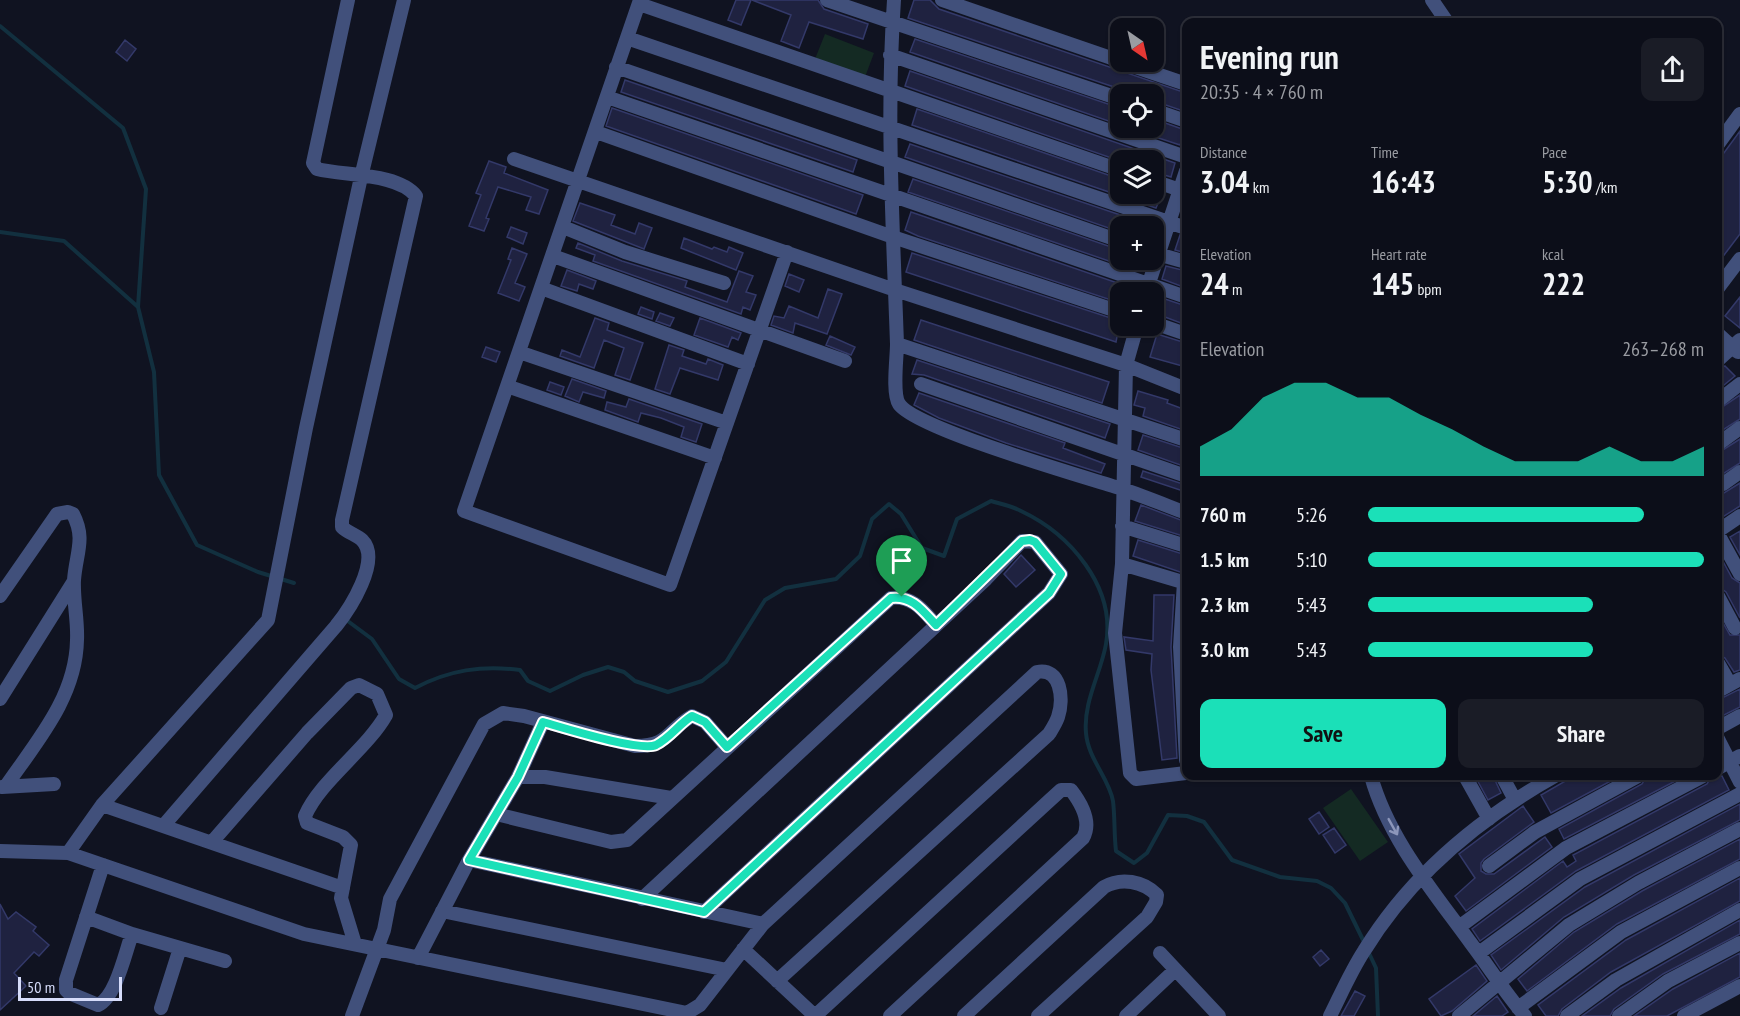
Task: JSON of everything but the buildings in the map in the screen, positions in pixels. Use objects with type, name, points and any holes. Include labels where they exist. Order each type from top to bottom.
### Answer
[{"type":"street","points":[[164,825],[356,601],[365,573],[367,551],[362,540],[342,527],[342,520],[416,196],[410,188],[396,181],[317,169],[313,163],[348,0]]},
{"type":"street","points":[[68,853],[102,805],[268,620],[282,562],[306,428],[361,177],[404,0]]},
{"type":"street","points":[[827,0],[1110,96]]},
{"type":"street","points":[[894,0],[890,55],[890,128],[897,344],[896,395],[905,410],[962,436],[1021,458],[1123,489],[1182,511]]},
{"type":"street","points":[[942,0],[1110,57]]},
{"type":"street","points":[[1432,0],[1444,18]]},
{"type":"street","points":[[787,252],[670,585],[464,511],[639,2],[890,92],[1110,167]]},
{"type":"street","points":[[627,38],[1182,227]]},
{"type":"street","points":[[890,55],[1182,156]]},
{"type":"street","points":[[616,67],[1110,237]]},
{"type":"street","points":[[1152,72],[1182,83]]},
{"type":"street","points":[[607,97],[1128,282]]},
{"type":"street","points":[[1164,113],[1182,120]]},
{"type":"street","points":[[1722,139],[1740,114]]},
{"type":"street","points":[[596,132],[893,237],[1110,309]]},
{"type":"street","points":[[514,159],[578,183],[895,290],[1126,365],[1182,387]]},
{"type":"street","points":[[1164,184],[1182,191]]},
{"type":"street","points":[[1164,233],[1182,193]]},
{"type":"street","points":[[563,227],[625,252],[724,283]]},
{"type":"street","points":[[1164,255],[1182,261]]},
{"type":"street","points":[[553,256],[759,332],[845,361]]},
{"type":"street","points":[[1722,283],[1740,260]]},
{"type":"street","points":[[542,288],[748,364]]},
{"type":"street","points":[[1164,292],[1182,296]]},
{"type":"street","points":[[1164,326],[1182,332]]},
{"type":"street","points":[[1134,336],[1126,365],[1122,564],[1115,633],[1130,773],[1136,779],[1182,773]]},
{"type":"street","points":[[1722,337],[1738,347],[1722,357]]},
{"type":"street","points":[[897,344],[1182,439]]},
{"type":"street","points":[[519,352],[727,423]]},
{"type":"street","points":[[921,384],[1182,475]]},
{"type":"street","points":[[1722,398],[1740,384]]},
{"type":"street","points":[[507,386],[715,458]]},
{"type":"street","points":[[1722,441],[1740,428]]},
{"type":"street","points":[[1723,484],[1740,472]]},
{"type":"street","points":[[0,596],[57,514],[68,512],[73,514],[81,529],[74,581],[77,641],[71,677],[61,705],[3,787]]},
{"type":"street","points":[[1722,529],[1740,516]]},
{"type":"street","points":[[1122,526],[1182,545]]},
{"type":"street","points":[[1722,540],[1740,574]]},
{"type":"street","points":[[642,899],[936,625],[1022,541],[1035,542],[1061,574],[1049,593],[704,912]]},
{"type":"street","points":[[1122,564],[1182,582]]},
{"type":"street","points":[[0,699],[74,581]]},
{"type":"street","points":[[496,814],[610,842],[627,840],[891,598],[902,597],[919,606],[936,625]]},
{"type":"street","points":[[1722,604],[1735,628]]},
{"type":"street","points":[[1182,621],[1180,647],[1182,685]]},
{"type":"street","points":[[0,851],[68,853],[303,934],[686,1014],[700,1005],[763,924],[1037,672],[1044,670],[1053,674],[1058,681],[1060,699],[1058,717],[1049,734],[777,981]]},
{"type":"street","points":[[1722,671],[1729,685]]},
{"type":"street","points":[[212,842],[330,708],[351,688],[359,685],[377,694],[386,715],[378,728],[351,757],[305,816],[307,823],[343,837],[351,845],[341,898],[354,944]]},
{"type":"street","points":[[352,1016],[378,949],[390,899],[484,724],[503,713],[635,746],[654,746],[692,716],[705,722],[727,747]]},
{"type":"street","points":[[1722,726],[1740,716]]},
{"type":"street","points":[[418,958],[469,860],[518,777],[543,722]]},
{"type":"street","points":[[1722,747],[1740,782]]},
{"type":"street","points":[[518,777],[545,777],[671,798]]},
{"type":"street","points":[[1373,780],[1392,826],[1422,876],[1499,984],[1522,1012],[1621,932],[1740,868]]},
{"type":"street","points":[[1467,780],[1489,819]]},
{"type":"street","points":[[1504,780],[1515,800]]},
{"type":"street","points":[[1330,1016],[1366,947],[1422,876],[1472,830],[1543,780]]},
{"type":"street","points":[[1489,866],[1535,832],[1631,780]]},
{"type":"street","points":[[1459,927],[1566,848],[1694,780]]},
{"type":"street","points":[[3,787],[54,784]]},
{"type":"street","points":[[743,949],[815,1016],[1061,790],[1071,790],[1080,801],[1085,818],[1087,830],[1083,838],[895,1014]]},
{"type":"street","points":[[1479,953],[1580,879],[1740,794]]},
{"type":"street","points":[[102,805],[343,888]]},
{"type":"street","points":[[1458,1016],[1586,914],[1638,883],[1740,829]]},
{"type":"street","points":[[469,860],[763,924]]},
{"type":"street","points":[[103,865],[66,990],[98,1005],[111,993],[132,934]]},
{"type":"street","points":[[964,1016],[1104,887],[1115,881],[1125,880],[1152,890],[1157,895],[1156,902],[1147,917],[1038,1016]]},
{"type":"street","points":[[1567,1016],[1616,980],[1740,910]]},
{"type":"street","points":[[442,911],[727,970]]},
{"type":"street","points":[[86,917],[132,934],[225,961]]},
{"type":"street","points":[[1619,1016],[1668,981],[1740,943]]},
{"type":"street","points":[[161,1008],[180,948]]},
{"type":"street","points":[[1160,953],[1219,1016]]},
{"type":"street","points":[[1128,1015],[1175,970]]},
{"type":"street","points":[[1684,1016],[1740,986]]},
{"type":"green space","points":[[825,34],[874,53],[865,77],[815,59]]},
{"type":"green space","points":[[1351,789],[1388,842],[1360,861],[1323,808]]},
{"type":"waterway","points":[[0,26],[123,128],[146,189],[138,307],[154,372],[159,475],[197,545],[258,572],[294,583]]},
{"type":"waterway","points":[[0,232],[64,241],[138,307]]},
{"type":"waterway","points":[[345,619],[372,639],[399,679],[415,688],[453,673],[492,668],[520,670],[528,681],[550,691],[583,675],[608,667],[624,672],[635,681],[668,692],[702,681],[726,662],[765,600],[785,588],[836,579],[860,556],[872,519],[889,504],[901,514],[922,548],[944,556],[957,519],[991,501],[1010,506],[1039,521],[1072,548],[1086,565],[1104,602],[1107,623],[1106,644],[1087,710],[1086,733],[1090,751],[1111,793],[1116,851],[1134,863],[1147,853],[1168,815],[1187,816],[1204,822],[1232,860],[1280,877],[1317,881],[1331,888],[1345,903],[1365,944]]},
{"type":"waterway","points":[[1368,951],[1376,968],[1378,1016]]},
{"type":"route","points":[[1022,541],[1035,542],[1061,574],[1049,593],[870,756],[704,912],[469,860],[518,777],[543,722],[635,746],[654,746],[692,716],[705,722],[727,747],[891,598],[902,597],[919,606],[936,625],[986,579],[1022,541]]}]
